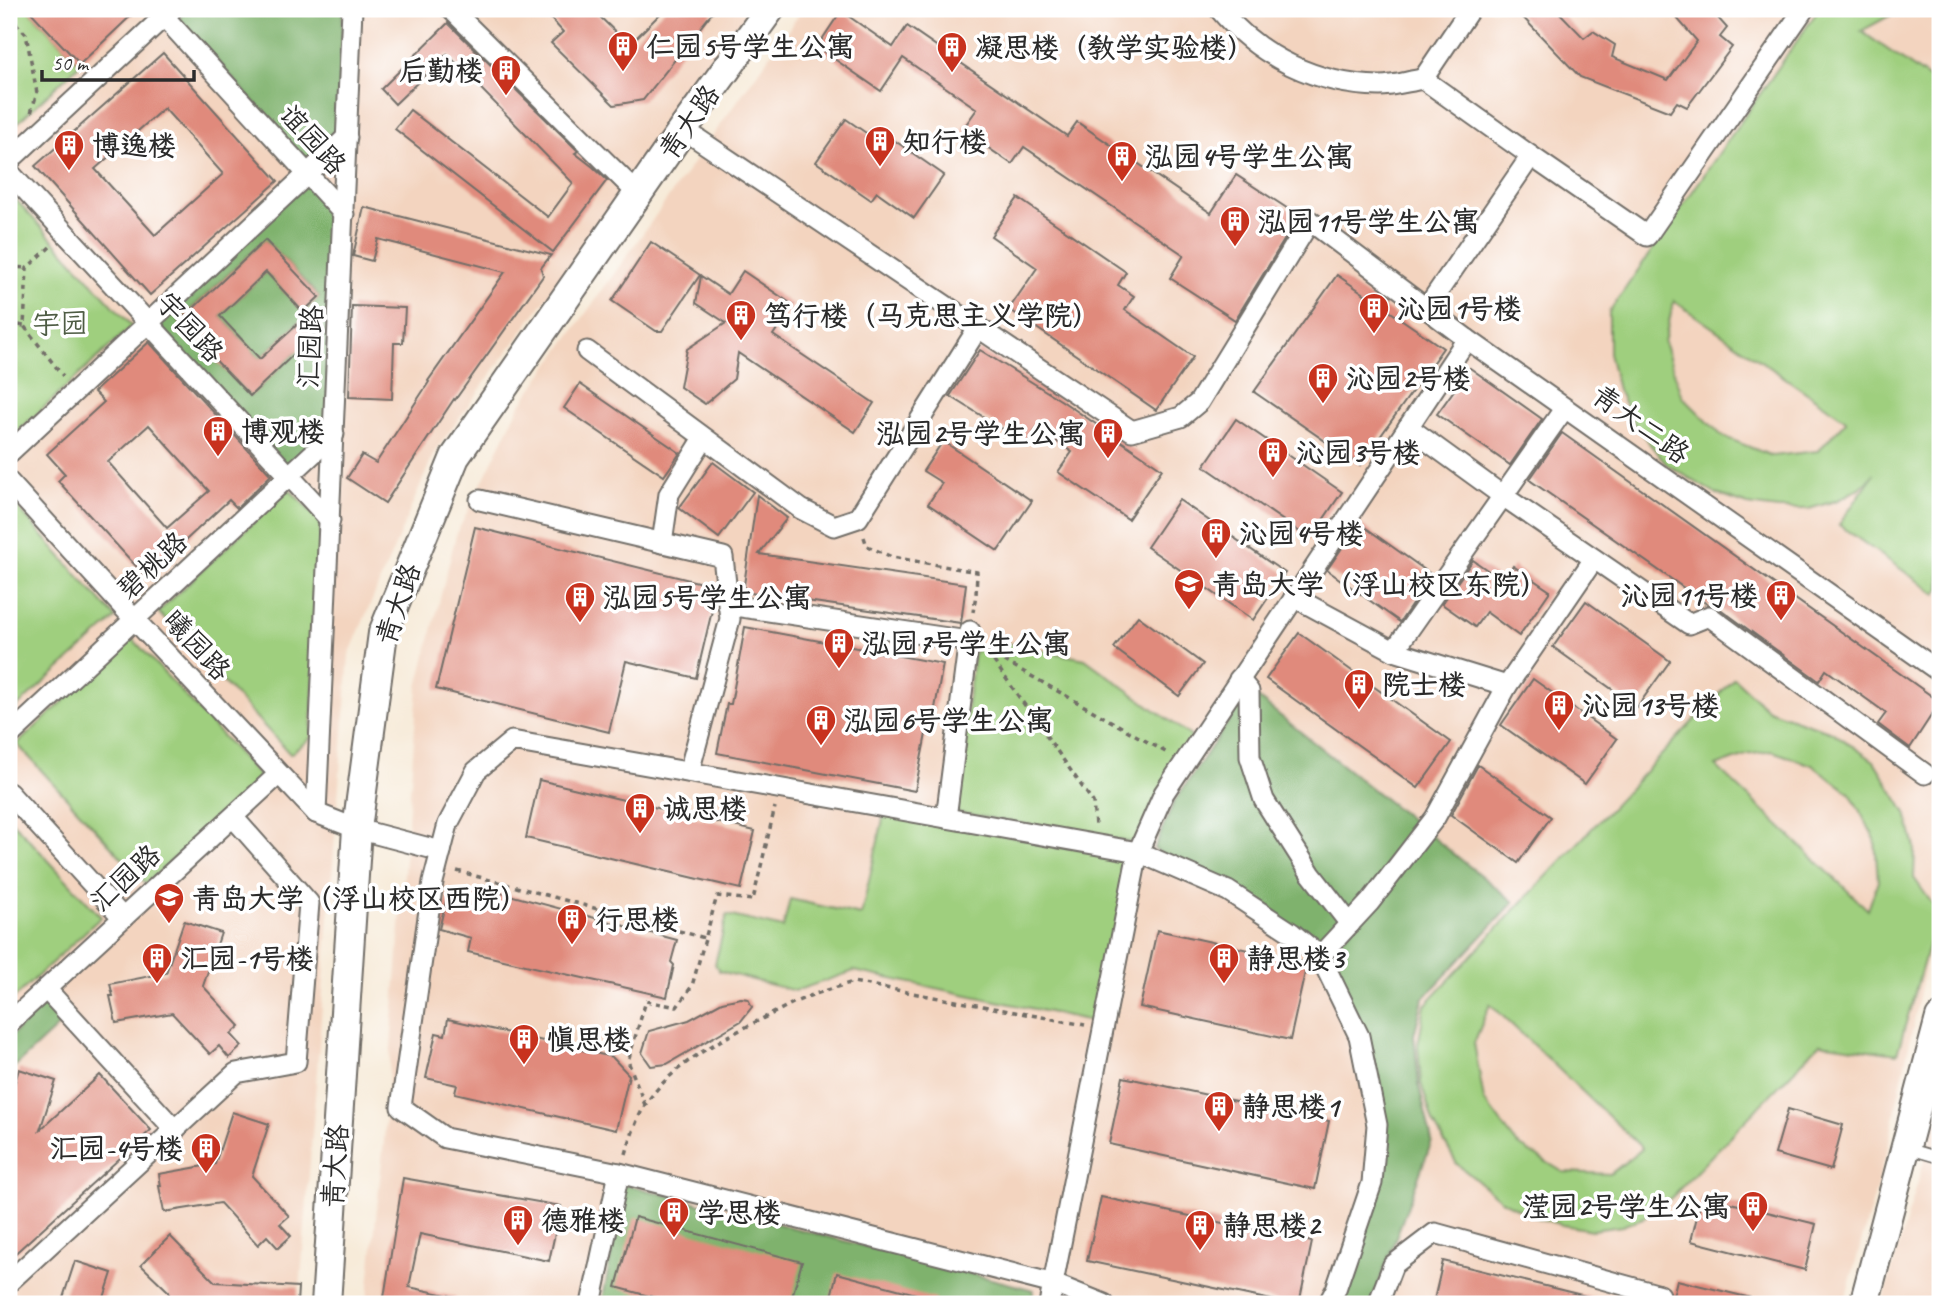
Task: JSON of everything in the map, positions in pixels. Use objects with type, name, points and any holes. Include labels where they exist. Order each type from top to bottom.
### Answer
[{"type":"street","name":"汇园路","points":[[316,813],[352,9]]},
{"type":"street","points":[[451,9],[638,194]]},
{"type":"street","name":"青大路","points":[[326,1304],[357,829],[383,633],[455,457],[683,129],[770,9]]},
{"type":"street","points":[[1219,9],[1251,41],[1290,66],[1339,82],[1382,86],[1423,79],[1647,236],[1804,9]]},
{"type":"street","points":[[1423,79],[1470,9]]},
{"type":"street","points":[[9,161],[165,11]]},
{"type":"street","name":"谊园路","points":[[165,11],[344,214]]},
{"type":"street","points":[[683,129],[1132,431],[1181,417],[1199,402],[1310,221],[1564,409],[1940,672]]},
{"type":"street","points":[[9,453],[347,137]]},
{"type":"street","points":[[1427,308],[1531,156]]},
{"type":"street","name":"宇园路","points":[[9,172],[330,520]]},
{"type":"street","name":"青大二路","points":[[1427,308],[1940,672]]},
{"type":"street","points":[[587,351],[801,509],[834,526],[858,518],[978,328]]},
{"type":"street","points":[[1049,1304],[1138,852],[1164,793],[1467,339]]},
{"type":"street","points":[[1394,651],[1564,409]]},
{"type":"street","points":[[1408,427],[1689,624],[1709,616],[1925,774]]},
{"type":"street","name":"碧桃路","points":[[9,736],[334,434]]},
{"type":"street","points":[[662,543],[669,494],[704,438]]},
{"type":"street","name":"曦园路","points":[[9,482],[134,620],[316,813],[440,859]]},
{"type":"street","points":[[480,500],[723,557],[730,619],[689,772]]},
{"type":"street","points":[[1320,957],[1370,902],[1434,818],[1507,686],[1594,559]]},
{"type":"street","points":[[1294,597],[1394,651],[1507,686]]},
{"type":"street","points":[[728,605],[970,635],[946,818]]},
{"type":"street","points":[[1239,679],[1249,691],[1250,757],[1264,800],[1311,874],[1350,924]]},
{"type":"street","points":[[1104,1304],[1054,1284],[620,1173],[445,1138],[401,1107],[433,883],[449,824],[476,771],[512,741],[1138,852],[1228,891],[1292,933],[1320,957],[1359,1036],[1377,1125],[1372,1184],[1336,1289],[1328,1304]]},
{"type":"street","name":"汇园路","points":[[9,1023],[279,774]]},
{"type":"street","points":[[9,793],[123,918]]},
{"type":"street","points":[[9,1282],[236,1073],[296,1062],[309,903],[233,817]]},
{"type":"street","points":[[46,989],[176,1130]]},
{"type":"street","points":[[1864,1304],[1940,1018]]},
{"type":"street","points":[[591,1304],[620,1173]]},
{"type":"street","points":[[1378,1304],[1393,1265],[1435,1233],[1660,1295],[1658,1304]]},
{"type":"lane","points":[[1906,1147],[1940,1158]]},
{"type":"path","points":[[16,9],[9,16],[26,34],[37,93],[30,116]]},
{"type":"path","points":[[9,267],[27,268],[65,234]]},
{"type":"path","points":[[24,326],[27,268]]},
{"type":"path","points":[[9,323],[24,326],[75,391]]},
{"type":"path","points":[[858,518],[867,546],[892,557],[976,572],[976,595],[970,635]]},
{"type":"path","points":[[1096,844],[1093,802],[985,650],[1184,762]]},
{"type":"path","points":[[645,1105],[628,1061],[646,1001],[677,1007],[692,986],[717,896],[753,901],[779,788]]},
{"type":"path","points":[[440,859],[705,937]]},
{"type":"path","points":[[620,1173],[635,1126],[645,1105],[659,1087],[684,1064],[793,1003],[853,982],[1104,1029]]},
{"type":"shaded area","name":"青岛大学（浮山校区西院）","points":[[9,9],[756,9],[434,453],[349,655],[299,1304],[9,1304]]},
{"type":"shaded area","name":"青岛大学（浮山校区东院）","points":[[803,9],[1940,9],[1940,895],[1888,1147],[1844,1304],[367,1304],[384,1141],[418,687],[456,535],[519,407]]},
{"type":"shaded area","points":[[1940,1104],[1940,1304],[1882,1304],[1928,1147]]},
{"type":"green space","points":[[9,9],[28,9],[80,64],[9,131]]},
{"type":"green space","points":[[189,9],[343,9],[337,130],[306,161],[179,18]]},
{"type":"green space","points":[[1819,9],[1913,9],[1889,16],[1861,31],[1940,86],[1940,589],[1936,594],[1839,525],[1874,474],[1860,488],[1838,500],[1809,509],[1778,509],[1748,505],[1714,493],[1666,464],[1636,427],[1618,390],[1609,353],[1609,312]],"holes":[[[1674,301],[1846,420],[1818,451],[1772,456],[1722,436],[1682,396],[1664,342]]]},
{"type":"green space","points":[[306,182],[337,216],[327,430],[288,467],[157,324]],"holes":[[[265,240],[319,297],[303,312],[266,272],[220,316],[260,359],[300,321],[314,335],[250,396],[179,321]]]},
{"type":"green space","name":"宇园","points":[[9,192],[132,326],[9,440]]},
{"type":"green space","points":[[289,489],[321,522],[311,738],[290,754],[158,612]]},
{"type":"green space","points":[[9,498],[116,618],[9,714]]},
{"type":"green space","points":[[132,638],[261,778],[146,884],[17,744]]},
{"type":"green space","points":[[1001,642],[1085,659],[1192,737],[1135,843],[954,812],[974,652]]},
{"type":"green space","points":[[1734,678],[1768,710],[1832,732],[1874,761],[1906,813],[1915,848],[1914,878],[1938,912],[1897,1054],[1820,1043],[1672,1197],[1645,1217],[1622,1226],[1592,1230],[1532,1216],[1501,1200],[1457,1164],[1433,1122],[1421,1083],[1418,1045],[1425,1005]],"holes":[[[1772,751],[1812,765],[1850,793],[1875,839],[1878,881],[1868,910],[1716,766],[1746,755]],[[1490,1004],[1642,1148],[1642,1149],[1610,1174],[1563,1172],[1517,1144],[1484,1100],[1474,1043]]]},
{"type":"green space","points":[[1249,691],[1420,827],[1364,898],[1318,945],[1154,849],[1174,802]]},
{"type":"green space","points":[[884,815],[1131,857],[1101,1023],[854,971],[795,991],[719,971],[715,964],[727,915],[783,928],[790,899],[861,915]]},
{"type":"green space","points":[[9,818],[101,917],[9,1003]]},
{"type":"green space","points":[[1429,834],[1514,902],[1423,999],[1414,1035],[1419,1086],[1432,1141],[1371,1304],[1335,1304],[1384,1123],[1327,957]]},
{"type":"green space","points":[[47,1002],[64,1021],[9,1072],[9,1038]]},
{"type":"green space","points":[[624,1184],[1034,1290],[1031,1304],[602,1304]]},
{"type":"building","points":[[28,9],[138,9],[80,64]]},
{"type":"building","name":"仁园5号学生公寓","points":[[542,9],[592,9],[629,45],[665,9],[715,9],[643,100],[614,105],[551,43],[563,32]]},
{"type":"building","points":[[1515,9],[1556,9],[1584,38],[1593,31],[1615,45],[1612,57],[1668,80],[1697,41],[1669,9],[1710,9],[1727,28],[1720,37],[1732,47],[1687,107],[1677,102],[1670,112],[1580,77]]},
{"type":"building","points":[[841,11],[893,47],[907,26],[1067,136],[1077,122],[1211,213],[1236,175],[1299,216],[1235,320],[1170,278],[1184,255],[1024,147],[1012,164],[962,130],[977,109],[903,58],[881,91],[817,47]]},
{"type":"building","points":[[448,23],[578,151],[575,153],[607,180],[553,252],[395,129],[410,110],[548,217],[573,183],[447,54],[395,104],[381,89]]},
{"type":"building","name":"博逸楼","points":[[163,53],[278,181],[150,295],[35,166]],"holes":[[[164,108],[223,174],[155,235],[95,169]]]},
{"type":"building","name":"知行楼","points":[[846,119],[869,135],[875,127],[944,175],[914,218],[877,192],[871,200],[816,162]]},
{"type":"building","points":[[1018,198],[1126,272],[1118,285],[1134,296],[1125,310],[1193,357],[1156,410],[1009,309],[1037,268],[991,236]]},
{"type":"building","points":[[364,207],[551,255],[541,268],[543,276],[454,399],[385,503],[347,478],[362,455],[376,463],[428,381],[505,272],[378,239],[372,261],[353,256]]},
{"type":"building","points":[[265,240],[319,297],[303,312],[266,272],[220,316],[260,359],[301,321],[314,335],[250,396],[179,322]]},
{"type":"building","points":[[651,242],[700,275],[662,331],[656,331],[612,301]]},
{"type":"building","name":"笃行楼（马克思主义学院）","points":[[743,271],[793,305],[773,335],[874,403],[855,432],[738,353],[734,379],[705,404],[680,387],[687,349],[726,323],[696,303],[701,276],[728,294]]},
{"type":"building","points":[[1337,275],[1443,348],[1360,465],[1254,392]]},
{"type":"building","points":[[352,306],[405,308],[403,343],[394,343],[392,399],[349,397]]},
{"type":"building","name":"博观楼","points":[[149,342],[271,475],[237,508],[229,500],[146,577],[58,481],[65,474],[47,454],[104,402],[94,392]],"holes":[[[149,425],[209,491],[167,528],[108,462]]]},
{"type":"building","points":[[980,350],[1062,401],[1162,469],[1128,519],[1058,472],[1072,452],[1037,428],[1027,444],[950,396]]},
{"type":"building","points":[[1470,368],[1542,419],[1510,465],[1437,414]]},
{"type":"building","points":[[580,384],[680,453],[664,476],[564,408]]},
{"type":"building","name":"沁园3号楼","points":[[1236,419],[1342,492],[1310,539],[1204,466]]},
{"type":"building","points":[[1562,433],[1940,702],[1910,748],[1878,724],[1886,713],[1826,670],[1819,681],[1716,606],[1707,604],[1531,481]]},
{"type":"building","points":[[943,441],[1032,501],[998,551],[928,504],[942,483],[923,471]]},
{"type":"building","points":[[713,462],[753,492],[719,538],[679,508]]},
{"type":"building","points":[[757,495],[787,518],[759,554],[966,584],[961,623],[743,592]]},
{"type":"building","name":"沁园4号楼","points":[[1179,500],[1285,573],[1253,620],[1147,547]]},
{"type":"building","points":[[1359,523],[1432,575],[1400,622],[1327,570]]},
{"type":"building","name":"泓园5号学生公寓","points":[[475,527],[714,586],[715,598],[696,678],[626,661],[609,732],[436,689]]},
{"type":"building","points":[[1473,560],[1503,581],[1513,566],[1550,591],[1519,636],[1486,612],[1475,627],[1442,604]]},
{"type":"building","points":[[1586,601],[1670,661],[1637,707],[1553,647]]},
{"type":"building","points":[[1138,616],[1203,664],[1179,696],[1114,648]]},
{"type":"building","points":[[745,627],[943,664],[934,714],[930,713],[915,791],[717,753],[727,704],[731,704]]},
{"type":"building","name":"院士楼","points":[[1299,633],[1451,742],[1418,788],[1266,679]]},
{"type":"building","name":"沁园13号楼","points":[[1533,679],[1617,739],[1585,784],[1501,725]]},
{"type":"building","points":[[1478,765],[1551,817],[1518,863],[1451,815]]},
{"type":"building","name":"诚思楼","points":[[539,780],[755,831],[741,889],[526,838]]},
{"type":"building","name":"行思楼","points":[[449,889],[472,895],[487,889],[677,940],[671,962],[674,965],[667,997],[468,952],[471,938],[439,929]]},
{"type":"building","name":"汇园-1号楼","points":[[184,921],[221,933],[203,986],[240,1026],[231,1034],[242,1046],[229,1058],[219,1046],[210,1054],[172,1013],[116,1023],[110,984],[166,973]]},
{"type":"building","name":"静思楼3","points":[[1157,930],[1307,963],[1290,1040],[1140,1007]]},
{"type":"building","points":[[748,999],[752,1007],[741,1021],[667,1064],[651,1066],[642,1053],[649,1031],[689,1020],[722,1002]]},
{"type":"building","name":"慎思楼","points":[[448,1019],[612,1057],[629,1075],[616,1130],[455,1093],[457,1085],[426,1078],[436,1033],[445,1035]]},
{"type":"building","points":[[19,1069],[56,1081],[40,1130],[100,1075],[151,1130],[9,1259],[9,1101]]},
{"type":"building","name":"静思楼1","points":[[1123,1077],[1329,1121],[1315,1189],[1109,1144]]},
{"type":"building","points":[[1788,1109],[1843,1125],[1831,1170],[1775,1154]]},
{"type":"building","name":"汇园-4号楼","points":[[232,1112],[269,1124],[252,1176],[289,1216],[280,1224],[291,1236],[278,1248],[267,1236],[258,1245],[220,1203],[164,1212],[159,1174],[215,1164]]},
{"type":"building","name":"德雅楼","points":[[403,1178],[561,1206],[549,1261],[420,1234],[409,1287],[456,1297],[456,1304],[383,1304]]},
{"type":"building","name":"滢园2号学生公寓","points":[[1702,1196],[1816,1224],[1805,1270],[1691,1241]]},
{"type":"building","name":"静思楼2","points":[[1101,1197],[1312,1242],[1299,1304],[1087,1261]]},
{"type":"building","name":"学思楼","points":[[635,1217],[802,1262],[790,1304],[678,1304],[616,1287]]},
{"type":"building","points":[[170,1236],[215,1282],[298,1287],[297,1304],[168,1304],[169,1292],[141,1265]]},
{"type":"building","points":[[75,1261],[112,1273],[102,1304],[61,1304]]},
{"type":"building","points":[[1443,1261],[1594,1298],[1594,1304],[1433,1304]]},
{"type":"building","points":[[837,1273],[935,1299],[934,1304],[829,1304]]},
{"type":"building","points":[[1677,1280],[1751,1298],[1750,1304],[1671,1304]]},
{"type":"place","name":"仁园5号学生公寓","points":[[623,73]]},
{"type":"place","name":"凝思楼（教学实验楼）","points":[[952,74]]},
{"type":"place","name":"后勤楼","points":[[506,97]]},
{"type":"place","name":"知行楼","points":[[880,168]]},
{"type":"place","name":"博逸楼","points":[[69,172]]},
{"type":"place","name":"泓园4号学生公寓","points":[[1122,183]]},
{"type":"place","name":"泓园11号学生公寓","points":[[1235,248]]},
{"type":"place","name":"沁园1号楼","points":[[1374,335]]},
{"type":"place","name":"笃行楼（马克思主义学院）","points":[[741,342]]},
{"type":"place","name":"沁园2号楼","points":[[1323,405]]},
{"type":"place","name":"博观楼","points":[[218,458]]},
{"type":"place","name":"泓园2号学生公寓","points":[[1108,460]]},
{"type":"place","name":"沁园3号楼","points":[[1273,479]]},
{"type":"place","name":"沁园4号楼","points":[[1216,560]]},
{"type":"place","name":"青岛大学（浮山校区东院）","points":[[1189,611]]},
{"type":"place","name":"沁园11号楼","points":[[1781,622]]},
{"type":"place","name":"泓园5号学生公寓","points":[[580,624]]},
{"type":"place","name":"泓园7号学生公寓","points":[[839,670]]},
{"type":"place","name":"院士楼","points":[[1359,711]]},
{"type":"place","name":"沁园13号楼","points":[[1559,732]]},
{"type":"place","name":"泓园6号学生公寓","points":[[821,747]]},
{"type":"place","name":"诚思楼","points":[[640,835]]},
{"type":"place","name":"青岛大学（浮山校区西院）","points":[[169,925]]},
{"type":"place","name":"行思楼","points":[[572,946]]},
{"type":"place","name":"汇园-1号楼","points":[[157,985]]},
{"type":"place","name":"静思楼3","points":[[1224,985]]},
{"type":"place","name":"慎思楼","points":[[524,1066]]},
{"type":"place","name":"静思楼1","points":[[1219,1133]]},
{"type":"place","name":"汇园-4号楼","points":[[206,1175]]},
{"type":"place","name":"滢园2号学生公寓","points":[[1753,1233]]},
{"type":"place","name":"学思楼","points":[[674,1239]]},
{"type":"place","name":"德雅楼","points":[[518,1247]]},
{"type":"place","name":"静思楼2","points":[[1200,1252]]}]
